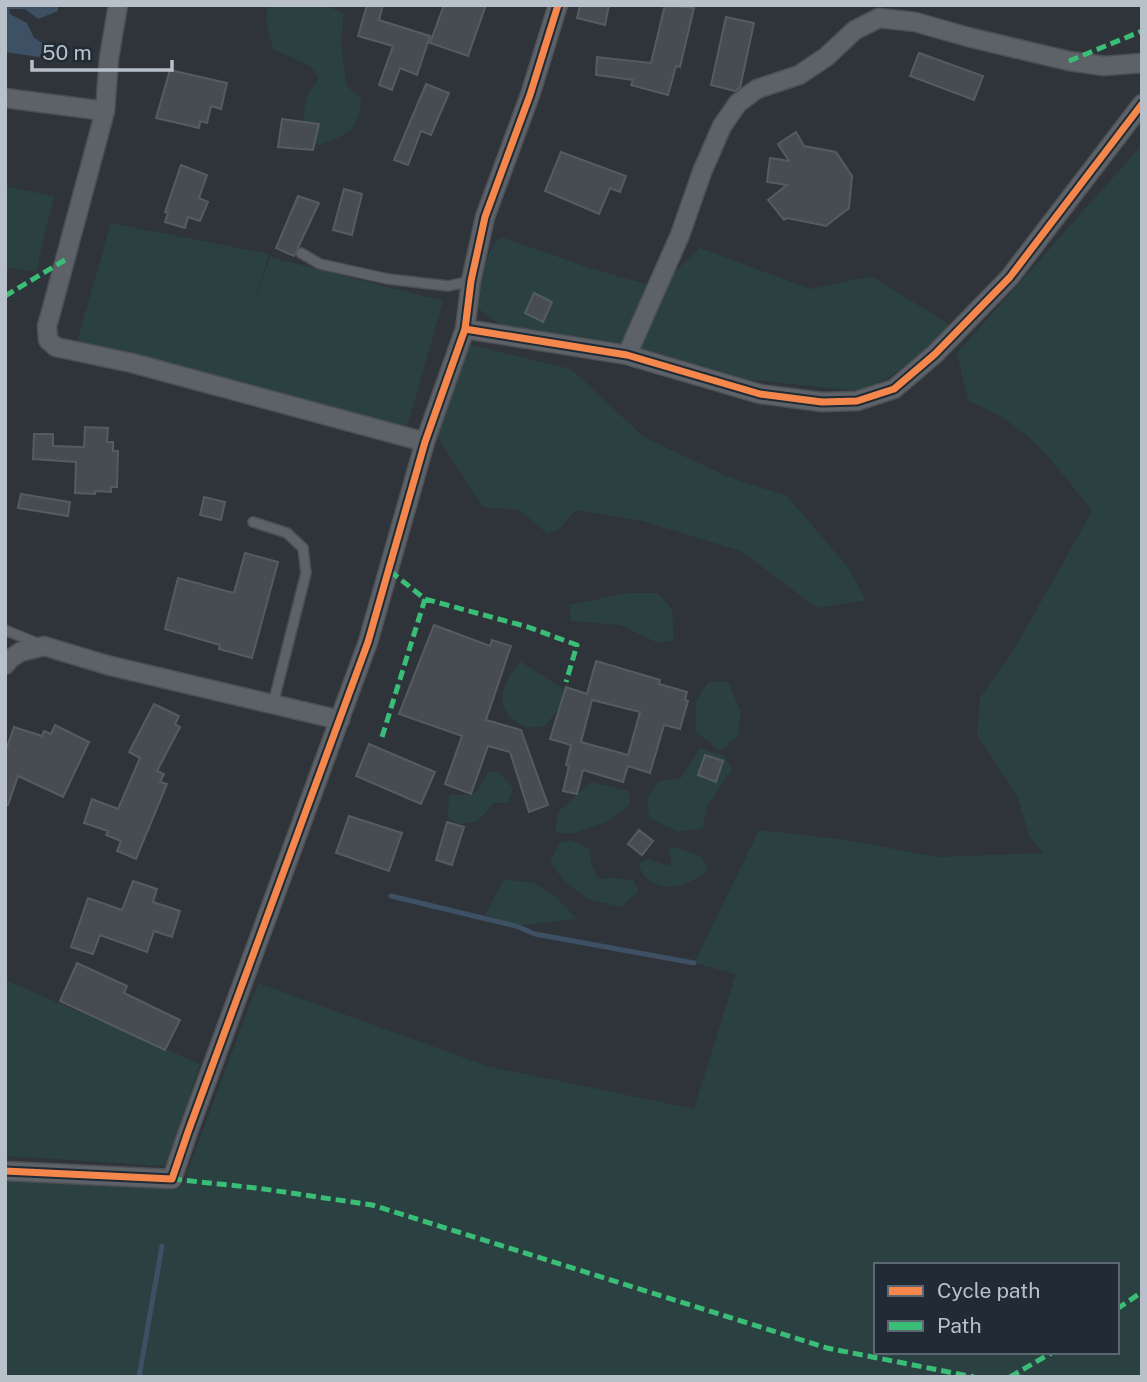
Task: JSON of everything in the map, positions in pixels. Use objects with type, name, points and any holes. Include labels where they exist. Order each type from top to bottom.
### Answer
[{"type":"street","points":[[118,5],[109,58],[105,111],[47,326],[48,340],[57,347],[132,363],[425,442]]},
{"type":"street","points":[[5,1171],[172,1179],[340,720],[386,583],[425,442],[466,329],[471,281],[485,217],[530,95],[558,5]]},
{"type":"street","points":[[627,355],[680,235],[702,172],[722,126],[738,103],[757,89],[799,75],[826,57],[855,30],[879,19],[915,22],[1069,61],[1104,66],[1142,63]]},
{"type":"street","points":[[5,98],[105,111]]},
{"type":"street","points":[[466,329],[627,355],[760,394],[822,402],[857,401],[894,389],[935,354],[1010,277],[1142,104]]},
{"type":"street","points":[[5,665],[20,652],[44,646],[107,665],[340,720]]},
{"type":"lane","points":[[301,253],[320,264],[388,279],[448,286],[471,281]]},
{"type":"lane","points":[[253,522],[287,533],[303,548],[306,573],[272,705]]},
{"type":"lane","points":[[5,630],[44,646]]},
{"type":"green space","points":[[269,5],[326,5],[344,14],[341,41],[346,85],[361,99],[354,125],[337,138],[319,145],[302,129],[306,97],[319,78],[310,66],[273,49],[266,18]]},
{"type":"green space","points":[[1142,145],[1142,1377],[5,1377],[5,1177],[182,1186],[258,983],[487,1066],[694,1109],[736,974],[694,963],[759,830],[846,840],[938,857],[1043,853],[1030,838],[1017,796],[977,735],[980,698],[1015,648],[1092,511],[1052,461],[1024,433],[989,410],[968,401],[957,353]]},
{"type":"green space","points":[[5,186],[54,196],[36,272],[5,267]]},
{"type":"green space","points":[[111,223],[269,254],[251,315],[270,257],[443,301],[406,431],[76,345]]},
{"type":"green space","points":[[501,237],[646,284],[670,276],[700,248],[811,289],[871,276],[952,326],[915,359],[886,379],[859,391],[724,377],[503,327],[475,306],[487,258]]},
{"type":"green space","points":[[466,344],[571,369],[644,437],[726,476],[787,496],[847,566],[866,600],[817,608],[741,551],[642,521],[576,510],[558,530],[548,534],[519,510],[483,507],[437,437],[451,368]]},
{"type":"green space","points":[[627,593],[657,593],[672,609],[674,640],[658,643],[620,625],[571,621],[569,605]]},
{"type":"green space","points":[[520,661],[563,689],[560,707],[545,726],[527,728],[512,718],[504,707],[502,701],[505,686]]},
{"type":"green space","points":[[709,682],[728,682],[741,712],[738,736],[720,751],[696,732],[696,700]]},
{"type":"green space","points":[[700,748],[724,756],[732,770],[707,806],[703,828],[679,832],[649,818],[647,797],[660,781],[681,778]]},
{"type":"green space","points":[[489,771],[498,772],[513,788],[508,803],[494,803],[477,822],[458,824],[448,818],[449,795],[474,795]]},
{"type":"green space","points":[[591,782],[629,791],[630,804],[608,821],[573,834],[555,832],[558,812]]},
{"type":"green space","points":[[571,840],[590,849],[591,862],[598,879],[633,880],[639,891],[621,907],[587,899],[562,878],[550,862],[559,843]]},
{"type":"green space","points":[[674,847],[701,856],[708,870],[694,880],[678,886],[654,883],[646,877],[638,864],[647,859],[670,866],[668,849]]},
{"type":"green space","points":[[504,879],[534,883],[556,897],[577,919],[516,926],[485,915]]},
{"type":"green space","points":[[5,980],[200,1064],[168,1163],[164,1166],[5,1156]]},
{"type":"water","points":[[5,5],[58,5],[58,11],[38,19],[25,9],[9,9],[10,14],[27,23],[34,38],[48,46],[48,54],[38,57],[5,52]]},
{"type":"building","points":[[367,5],[383,5],[379,20],[430,36],[417,75],[400,68],[392,90],[379,85],[393,46],[358,36]]},
{"type":"building","points":[[444,5],[486,5],[468,56],[430,43]]},
{"type":"building","points":[[580,5],[609,5],[605,25],[577,18]]},
{"type":"building","points":[[665,5],[694,8],[680,67],[676,66],[668,95],[631,85],[633,80],[596,75],[597,57],[651,63]]},
{"type":"building","points":[[726,17],[754,23],[740,88],[735,91],[711,85]]},
{"type":"building","points":[[919,53],[983,76],[974,100],[910,76]]},
{"type":"building","points":[[170,70],[227,83],[221,109],[211,106],[207,123],[200,121],[199,128],[156,118]]},
{"type":"building","points":[[426,84],[449,93],[431,135],[421,131],[408,165],[394,160]]},
{"type":"building","points":[[282,119],[319,124],[313,150],[278,147]]},
{"type":"building","points":[[796,132],[804,146],[836,152],[852,176],[849,208],[826,226],[787,218],[784,220],[768,200],[787,185],[767,182],[770,158],[789,161],[778,144]]},
{"type":"building","points":[[561,152],[626,176],[620,192],[610,188],[599,214],[545,191]]},
{"type":"building","points":[[181,165],[207,175],[199,198],[208,202],[200,221],[188,217],[185,228],[165,222],[168,213],[165,212]]},
{"type":"building","points":[[344,189],[362,194],[352,235],[333,230]]},
{"type":"building","points":[[298,196],[319,203],[294,256],[276,248]]},
{"type":"building","points":[[534,293],[552,302],[543,322],[525,313]]},
{"type":"building","points":[[85,427],[108,428],[107,442],[113,442],[113,451],[118,451],[117,487],[111,487],[111,492],[75,493],[76,462],[33,459],[34,434],[53,434],[53,446],[84,447]]},
{"type":"building","points":[[21,494],[70,502],[68,516],[18,508]]},
{"type":"building","points":[[204,497],[225,502],[221,520],[200,515]]},
{"type":"building","points":[[245,553],[278,562],[252,658],[219,649],[220,645],[165,629],[178,578],[234,593]]},
{"type":"building","points":[[434,625],[490,646],[492,640],[511,646],[486,720],[521,730],[548,805],[529,812],[510,752],[488,746],[471,794],[445,784],[462,736],[399,714]]},
{"type":"building","points":[[596,661],[660,680],[659,684],[687,692],[685,700],[688,701],[680,729],[664,725],[650,773],[628,766],[623,782],[583,770],[577,794],[563,791],[571,745],[550,739],[566,687],[587,694]],"holes":[[[592,700],[640,712],[628,755],[581,742]]]},
{"type":"building","points":[[154,704],[179,716],[175,724],[180,727],[157,771],[164,774],[160,782],[167,784],[136,859],[117,851],[121,841],[106,835],[108,831],[84,823],[92,799],[118,809],[140,758],[129,752]]},
{"type":"building","points":[[55,725],[89,742],[63,797],[18,776],[8,805],[5,805],[5,753],[14,727],[42,736],[44,731],[51,734]]},
{"type":"building","points":[[369,744],[435,772],[421,804],[356,776]]},
{"type":"building","points":[[705,755],[723,761],[716,782],[698,775]]},
{"type":"building","points":[[349,816],[402,833],[389,871],[336,853]]},
{"type":"building","points":[[447,822],[464,827],[452,865],[436,860]]},
{"type":"building","points":[[639,830],[653,841],[642,855],[628,844]]},
{"type":"building","points":[[133,881],[157,889],[153,902],[180,911],[172,937],[154,931],[147,952],[100,935],[93,954],[71,947],[88,898],[122,910]]},
{"type":"building","points":[[77,963],[127,986],[124,993],[180,1020],[165,1050],[60,1001]]},
{"type":"waterway","points":[[391,896],[516,926],[535,934],[694,963]]},
{"type":"waterway","points":[[139,1377],[162,1246]]},
{"type":"marked path","points":[[1069,61],[1142,31]]},
{"type":"marked path","points":[[5,296],[65,260]]},
{"type":"marked path","points":[[390,571],[425,599],[528,627],[577,645],[566,682]]},
{"type":"marked path","points":[[382,737],[425,599]]},
{"type":"marked path","points":[[172,1179],[372,1205],[827,1348],[974,1377]]},
{"type":"marked path","points":[[1119,1308],[1142,1292]]},
{"type":"marked path","points":[[1010,1377],[1050,1354]]},
{"type":"cycle path","points":[[5,1171],[172,1179],[368,642],[425,442],[465,329],[471,281],[485,217],[530,95],[558,5]]},
{"type":"cycle path","points":[[465,329],[627,355],[760,394],[822,402],[857,401],[894,389],[935,354],[1010,277],[1142,104]]}]
